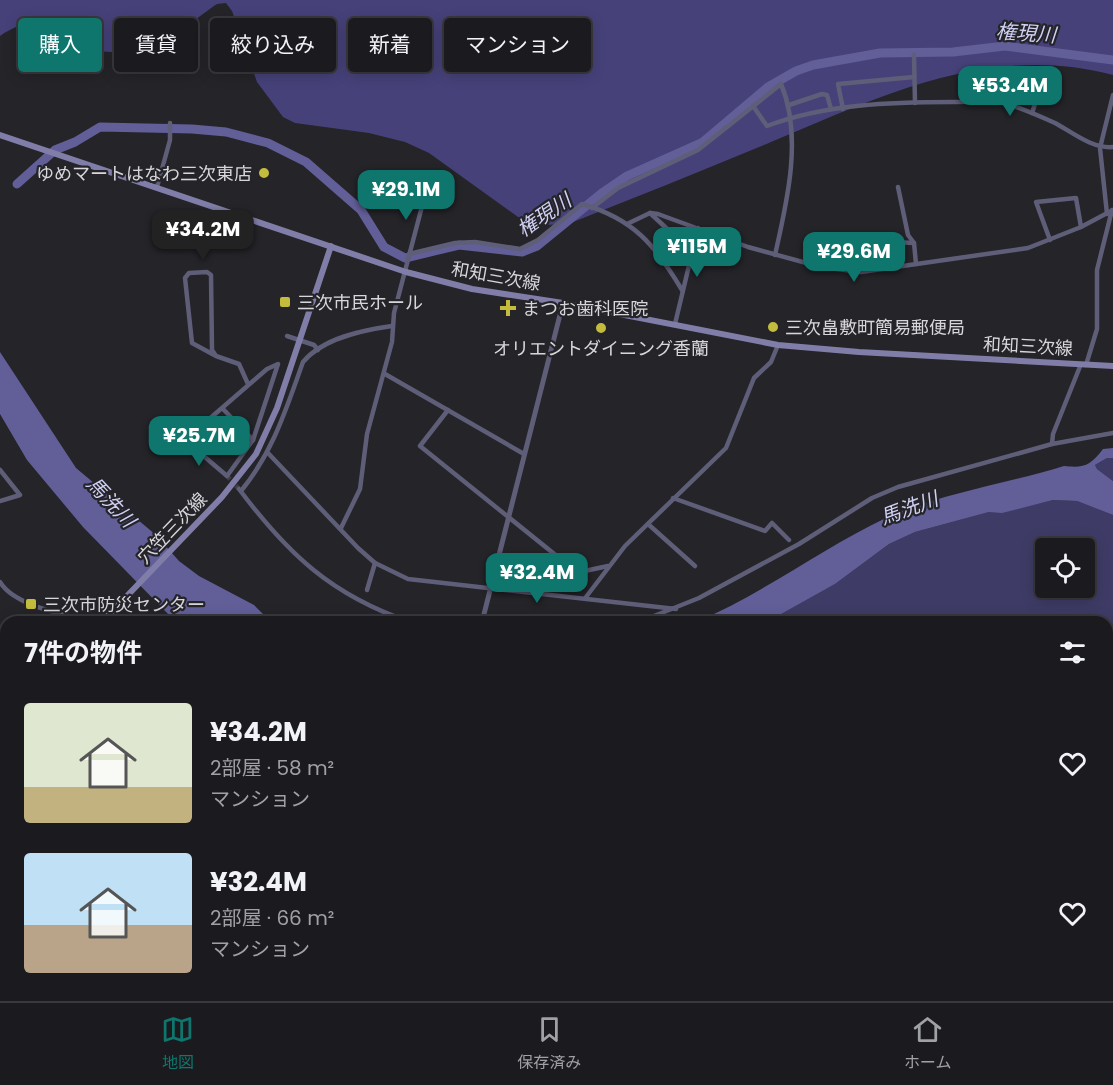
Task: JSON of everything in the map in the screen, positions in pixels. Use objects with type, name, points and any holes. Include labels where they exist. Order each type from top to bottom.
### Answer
[{"type":"main road","name":"和知三次線","points":[[0,135],[406,272],[472,289],[563,303],[778,345],[859,352],[1113,366]]},
{"type":"main road","name":"穴笠三次線","points":[[108,616],[222,497],[246,469],[266,436],[331,246]]},
{"type":"street","points":[[914,55],[915,103]]},
{"type":"street","points":[[995,103],[995,72],[1037,73],[1043,80],[1032,113]]},
{"type":"street","points":[[1010,105],[1020,72]]},
{"type":"street","points":[[843,109],[838,84],[914,77]]},
{"type":"street","points":[[591,207],[618,188],[698,150],[781,84],[789,105],[792,152],[775,255]]},
{"type":"street","points":[[789,105],[822,94],[827,95],[831,109]]},
{"type":"street","points":[[1053,444],[1053,434],[1097,329],[1097,270],[1105,237],[1112,220],[1101,145],[1110,118],[1113,95]]},
{"type":"street","points":[[753,106],[767,126],[790,117],[831,109],[915,103],[995,103],[1010,105],[1032,113],[1079,138],[1113,147]]},
{"type":"street","points":[[157,188],[170,135],[170,125]]},
{"type":"street","points":[[898,187],[908,235],[914,243],[916,264]]},
{"type":"street","points":[[341,528],[360,489],[368,434],[393,342],[392,326],[425,195]]},
{"type":"street","points":[[1050,240],[1036,202],[1076,198],[1082,227]]},
{"type":"street","points":[[409,255],[455,243],[476,242],[520,249],[538,240],[582,204],[629,223],[648,240],[664,260],[682,290]]},
{"type":"street","points":[[629,223],[650,213],[775,255],[846,272],[891,268],[1028,248],[1082,227],[1111,211]]},
{"type":"street","points":[[650,213],[692,252]]},
{"type":"street","points":[[675,324],[698,228]]},
{"type":"street","points":[[1105,237],[1113,239]]},
{"type":"street","points":[[891,268],[893,242],[914,243]]},
{"type":"street","points":[[216,356],[211,342],[211,275],[207,272],[189,273],[185,278],[192,344],[216,356],[239,364],[248,384]]},
{"type":"street","points":[[483,616],[563,303]]},
{"type":"street","points":[[391,616],[381,613],[309,568],[269,529],[240,490],[268,453],[278,434],[303,362],[318,350],[356,332],[392,326]]},
{"type":"street","points":[[287,336],[314,345],[318,350]]},
{"type":"street","points":[[586,597],[608,566],[673,498],[726,448],[753,378],[771,362],[778,345]]},
{"type":"street","points":[[278,364],[253,440],[227,476],[185,440],[223,409],[248,384],[267,369],[278,364]]},
{"type":"street","points":[[384,374],[524,454]]},
{"type":"street","points":[[223,409],[253,440]]},
{"type":"street","points":[[448,410],[420,446],[580,572],[608,566]]},
{"type":"street","points":[[656,616],[676,609],[799,544],[872,498],[921,480],[1053,444],[1113,433]]},
{"type":"street","points":[[268,453],[375,563],[408,579],[586,597],[676,609]]},
{"type":"street","points":[[0,470],[20,495],[0,501]]},
{"type":"street","points":[[673,498],[765,531],[772,523],[775,524],[789,540]]},
{"type":"street","points":[[648,524],[695,566]]},
{"type":"street","points":[[367,590],[375,563]]},
{"type":"street","points":[[0,582],[12,596],[23,603],[68,616]]},
{"type":"shaded area","points":[[0,0],[1113,0],[1113,75],[1067,67],[1023,65],[980,70],[938,79],[855,107],[568,224],[544,225],[518,217],[429,153],[405,142],[369,133],[295,123],[283,117],[257,82],[253,72],[336,72],[336,18],[234,18],[226,3],[217,4],[198,18],[114,18],[114,52],[102,51],[102,18],[18,18],[18,27],[0,36]]},
{"type":"shaded area","points":[[1107,458],[1113,458],[1113,481],[1095,465]]},
{"type":"shaded area","points":[[1053,500],[1077,501],[1113,515],[1113,616],[778,616],[835,584],[889,544],[915,532],[989,512],[1002,512]]},
{"type":"water","name":"馬洗川","points":[[0,352],[76,468],[156,535],[179,561],[199,576],[254,605],[265,616],[169,615],[83,527],[27,460],[0,414]]},
{"type":"water","points":[[1113,448],[1113,458],[1107,458],[1095,465],[1113,481],[1113,515],[1077,501],[1053,500],[1002,513],[989,512],[915,532],[889,544],[835,584],[778,616],[710,616],[888,517],[952,495],[1064,466],[1086,465],[1103,449]]},
{"type":"waterway","name":"権現川","points":[[17,184],[55,150],[75,142],[100,127],[226,132],[268,143],[306,162],[361,210],[384,247],[405,258],[459,245],[522,252],[537,246],[602,193],[627,176],[703,142],[768,87],[796,71],[813,65],[880,53],[953,52],[1005,46],[1113,60]]},
{"type":"tunnel","points":[[227,476],[239,489]]},
{"type":"place","name":"ゆめマートはなわ三次東店","points":[[264,173]]},
{"type":"place","name":"三次市民ホール","points":[[285,302]]},
{"type":"place","name":"まつお歯科医院","points":[[508,308]]},
{"type":"place","name":"三次畠敷町簡易郵便局","points":[[773,327]]},
{"type":"place","name":"オリエントダイニング香蘭","points":[[601,328]]},
{"type":"place","name":"三次市防災センター","points":[[31,604]]}]
